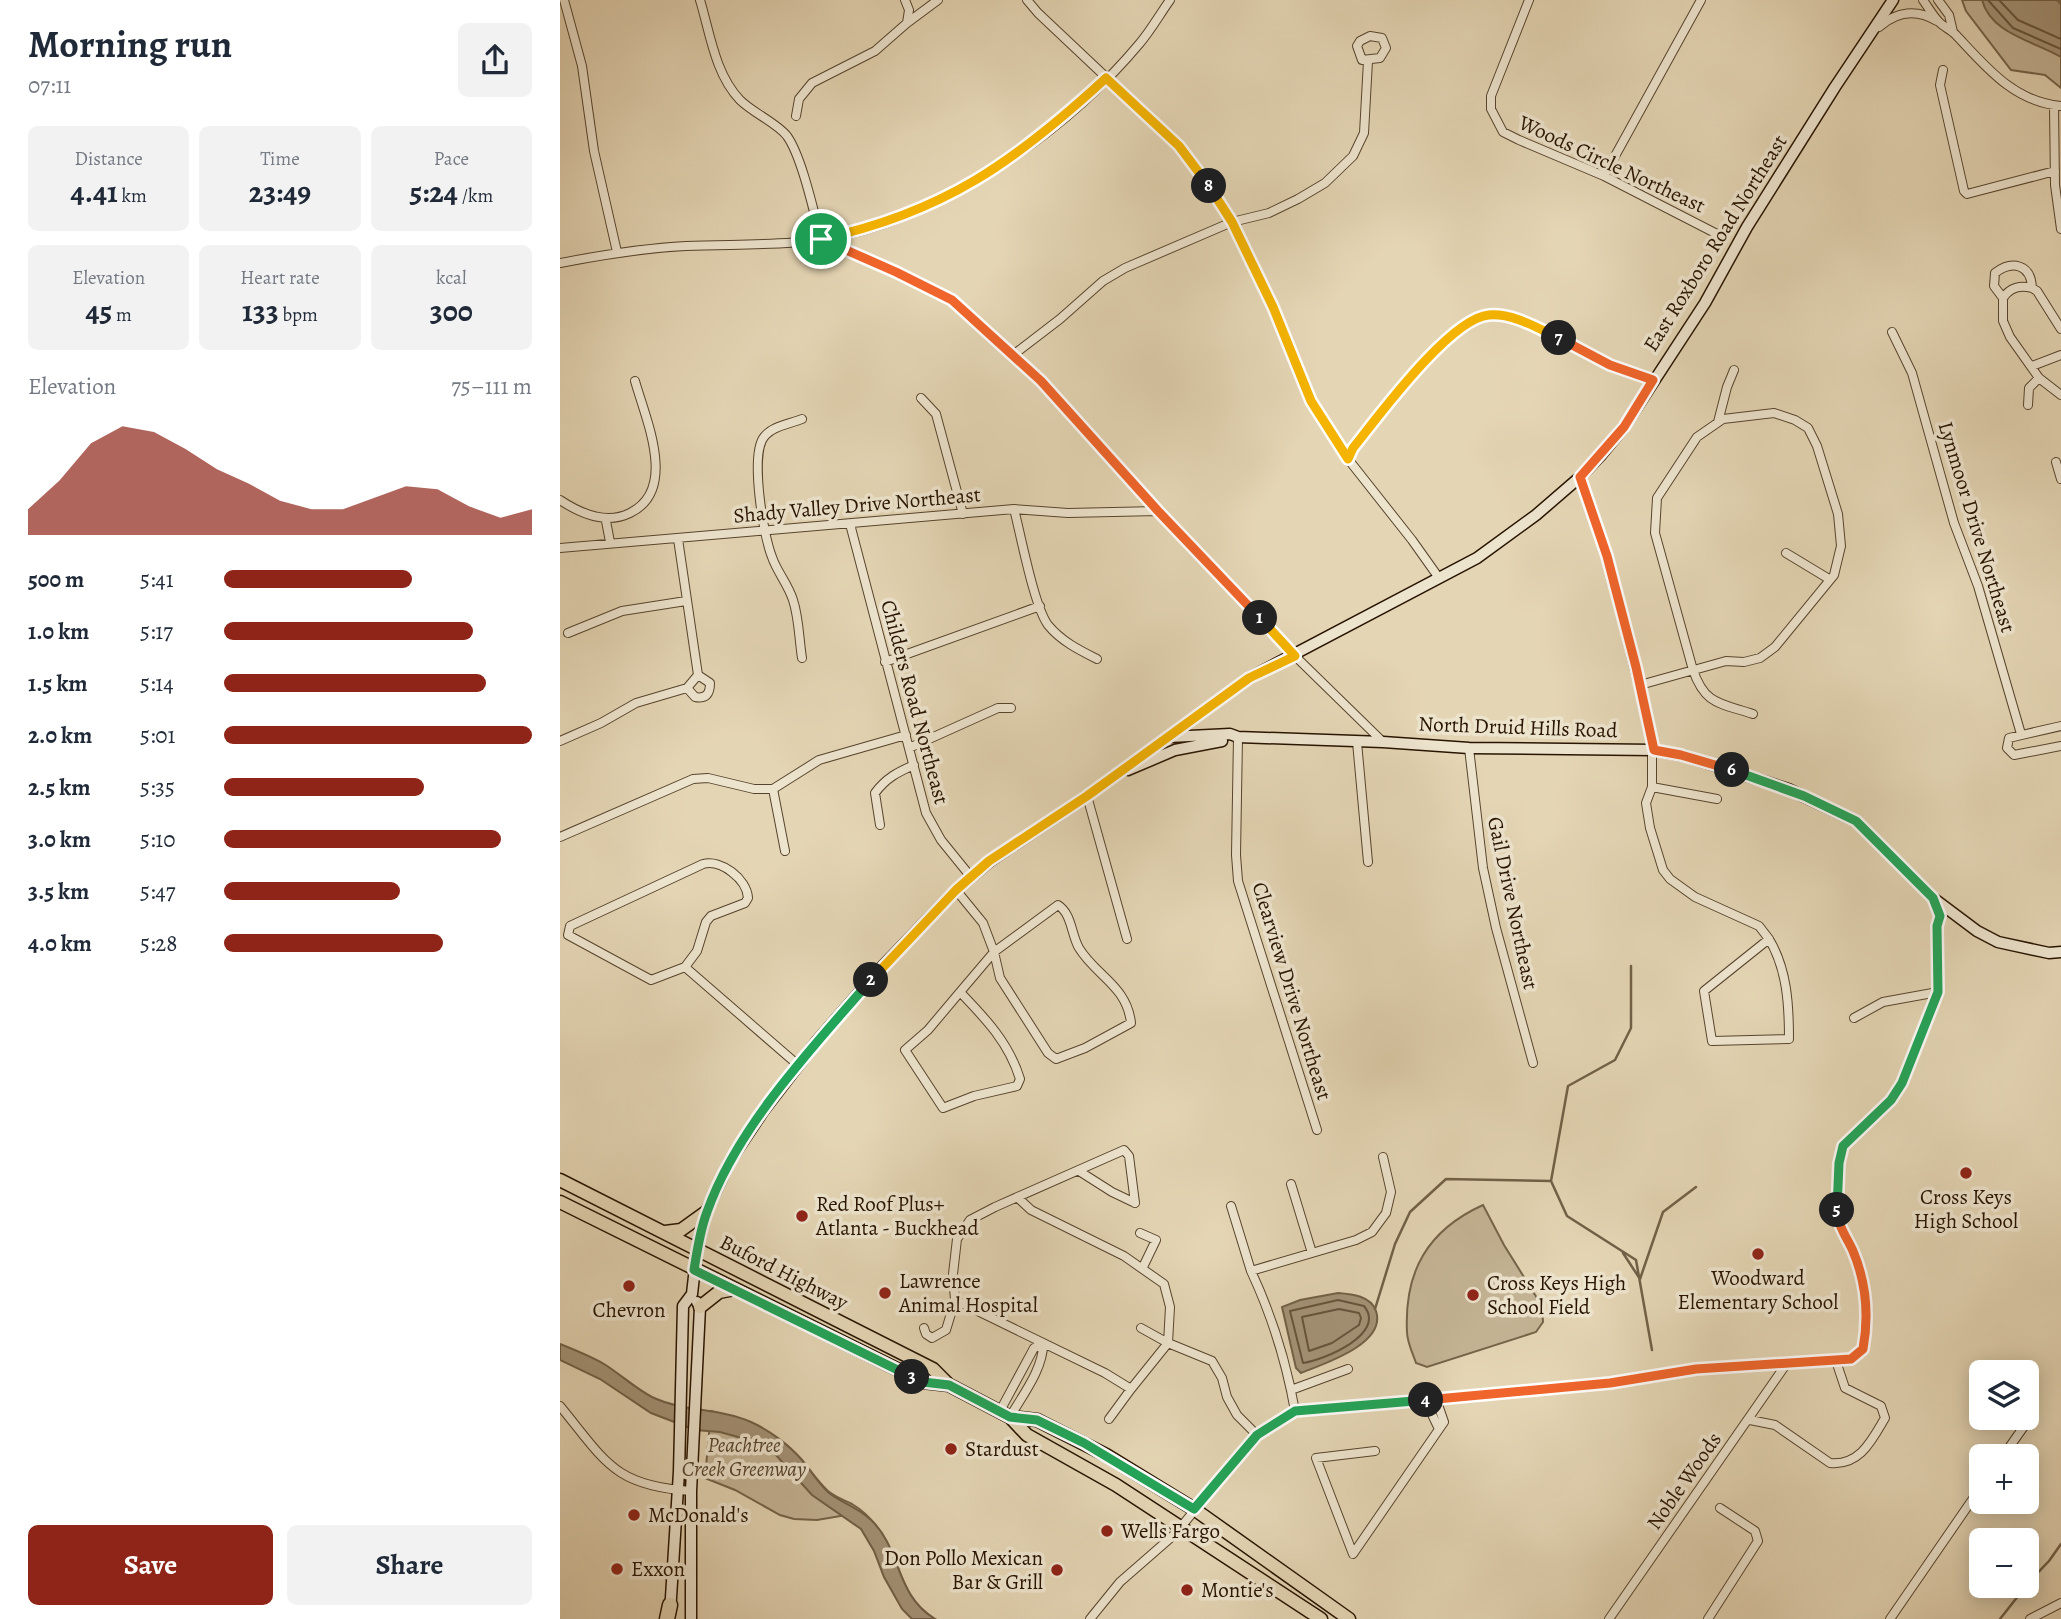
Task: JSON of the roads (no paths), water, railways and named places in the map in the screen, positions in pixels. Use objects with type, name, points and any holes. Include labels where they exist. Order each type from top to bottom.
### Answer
[{"type":"main road","name":"East Roxboro Road Northeast","points":[[1110,779],[1249,678],[1478,558],[1536,515],[1580,477],[1624,427],[1705,303],[1747,227],[1893,0]]},
{"type":"main road","name":"North Druid Hills Road","points":[[1166,738],[1230,734],[1238,737],[1469,748],[1654,750],[1685,756],[1775,785],[1856,821],[1933,898],[1977,931],[1998,942],[2049,953],[2061,952]]},
{"type":"main road","points":[[669,1614],[680,1450],[683,1306],[691,1294],[706,1212],[730,1161],[798,1065],[880,970],[956,890],[989,861],[1110,779],[1175,750],[1230,741],[1238,737]]},
{"type":"main road","name":"Buford Highway","points":[[560,1181],[933,1368],[949,1385],[1005,1414],[1027,1434],[1105,1478],[1321,1619]]},
{"type":"main road","name":"Buford Highway","points":[[560,1202],[923,1382],[949,1385]]},
{"type":"main road","points":[[661,1231],[681,1230],[706,1212]]},
{"type":"main road","points":[[700,1307],[719,1292],[736,1289]]},
{"type":"main road","points":[[691,1294],[700,1307],[691,1491],[691,1619]]},
{"type":"main road","name":"Buford Highway","points":[[1005,1414],[1037,1420],[1084,1443],[1194,1509],[1349,1619]]},
{"type":"street","points":[[564,0],[582,66],[594,151],[617,253]]},
{"type":"street","points":[[700,0],[725,80],[742,102],[779,128],[790,142],[821,239]]},
{"type":"street","points":[[905,0],[909,10],[907,23]]},
{"type":"street","points":[[796,116],[799,99],[812,83],[875,51],[938,0]]},
{"type":"street","points":[[1027,0],[1179,146],[1204,178],[1232,222],[1273,307],[1311,401],[1348,459],[1439,578]]},
{"type":"street","points":[[560,263],[674,247],[821,239],[893,220],[974,183],[1026,148],[1106,78],[1142,41],[1170,0]]},
{"type":"street","name":"Woods Circle Northeast","points":[[1529,0],[1491,96],[1491,109],[1503,132],[1604,176],[1719,235]]},
{"type":"street","points":[[1604,176],[1701,0]]},
{"type":"street","points":[[1923,0],[1940,23]]},
{"type":"street","points":[[1940,0],[1949,15],[1953,32]]},
{"type":"street","points":[[1871,33],[1895,16],[1913,12],[1940,23],[1953,32],[1992,74],[2006,85],[2023,95],[2058,106],[2055,171],[2061,229]]},
{"type":"street","points":[[1013,355],[1103,281],[1162,250],[1232,222],[1269,213],[1325,183],[1353,156],[1364,133],[1368,61]]},
{"type":"street","points":[[1943,70],[1940,85],[1964,191],[1967,194],[2055,171]]},
{"type":"street","points":[[821,239],[952,300],[1041,381],[1158,511],[1295,656],[1383,742]]},
{"type":"street","points":[[2003,298],[1994,285],[1995,274],[2009,265],[2026,269],[2032,278],[2032,288]]},
{"type":"street","points":[[2061,329],[2038,291],[2022,285],[2007,292],[2003,298],[2003,320],[2010,337],[2039,378],[2061,395]]},
{"type":"street","points":[[1348,459],[1353,448],[1453,333],[1471,320],[1485,315],[1499,314],[1523,321],[1610,365],[1653,380]]},
{"type":"street","name":"Lynmoor Drive Northeast","points":[[1892,332],[1912,373],[1954,523],[1978,586],[2021,734],[2009,738],[2007,748],[2014,755],[2061,746]]},
{"type":"street","points":[[2032,366],[2061,355]]},
{"type":"street","points":[[1718,422],[1734,370]]},
{"type":"street","points":[[2028,405],[2029,388],[2039,378]]},
{"type":"street","points":[[560,500],[606,520],[640,509],[651,494],[655,481],[656,457],[635,382]]},
{"type":"street","points":[[921,398],[936,414],[963,514]]},
{"type":"street","points":[[1640,685],[1693,670],[1726,661],[1744,662],[1760,658],[1775,647],[1835,577],[1841,546],[1838,514],[1817,446],[1808,428],[1774,413],[1723,419],[1697,437],[1657,498],[1654,518],[1655,533],[1693,670],[1699,687],[1710,700],[1753,714]]},
{"type":"street","points":[[802,419],[765,435],[759,444],[758,461],[763,530],[777,569],[793,599],[802,658]]},
{"type":"street","points":[[2056,461],[2061,479]]},
{"type":"street","points":[[1580,477],[1607,556],[1654,750],[1652,787],[1646,803],[1650,828],[1663,870],[1670,879],[1695,897],[1759,926],[1769,939],[1780,956],[1789,1006],[1789,1039],[1713,1041],[1704,991],[1769,939]]},
{"type":"street","points":[[1014,509],[1047,624],[1062,639],[1097,659]]},
{"type":"street","name":"Shady Valley Drive Northeast","points":[[560,548],[1014,509],[1068,513],[1158,511]]},
{"type":"street","points":[[606,520],[610,542]]},
{"type":"street","name":"Childers Road Northeast","points":[[850,524],[926,813],[942,840],[971,877]]},
{"type":"street","points":[[678,539],[698,675],[710,683],[710,691],[702,698],[695,697],[687,688]]},
{"type":"street","points":[[1786,553],[1835,577]]},
{"type":"street","points":[[568,633],[622,611],[686,601]]},
{"type":"street","points":[[885,662],[1040,606]]},
{"type":"street","points":[[560,741],[601,723],[636,703],[687,688],[698,675]]},
{"type":"street","points":[[909,748],[998,708],[1011,708]]},
{"type":"street","points":[[2021,734],[2061,726]]},
{"type":"street","points":[[560,837],[693,779],[708,778],[754,789],[774,789],[819,760],[906,735]]},
{"type":"street","name":"Clearview Drive Northeast","points":[[1238,737],[1238,881],[1317,1130]]},
{"type":"street","points":[[1357,742],[1368,862]]},
{"type":"street","name":"Gail Drive Northeast","points":[[1469,748],[1483,868],[1496,928],[1533,1063]]},
{"type":"street","points":[[880,825],[875,793],[883,782],[914,765]]},
{"type":"street","points":[[1652,787],[1717,799]]},
{"type":"street","points":[[774,789],[785,852]]},
{"type":"street","points":[[1087,796],[1127,939]]},
{"type":"street","points":[[703,864],[720,864],[748,890],[748,898],[745,903],[711,916],[706,922],[696,951],[685,967],[651,980],[569,935],[570,926],[703,864]]},
{"type":"street","points":[[956,890],[983,923],[994,952],[1000,978],[1048,1053],[1056,1059],[1085,1048],[1131,1023],[1127,1006],[1117,988],[1079,949],[1065,910],[1058,905],[994,952],[960,992],[928,1030],[905,1051],[943,1108],[974,1096],[1017,1086],[1020,1079],[1006,1045],[994,1027],[960,992]]},
{"type":"street","points":[[1090,1619],[1120,1582],[1175,1534],[1257,1435],[1295,1411],[1610,1383],[1696,1369],[1836,1361],[1851,1359],[1861,1351],[1868,1313],[1853,1251],[1842,1232],[1836,1213],[1839,1163],[1843,1146],[1891,1100],[1902,1083],[1938,992],[1937,926],[1940,916],[1933,898]]},
{"type":"street","points":[[685,967],[798,1065]]},
{"type":"street","points":[[1854,1018],[1883,1002],[1938,992]]},
{"type":"street","points":[[924,1328],[926,1334],[932,1338],[946,1330],[955,1300],[953,1275],[957,1239],[970,1220],[1124,1150],[1129,1156],[1135,1203],[1079,1171]]},
{"type":"street","points":[[1251,1270],[1356,1240],[1372,1232],[1387,1213],[1391,1192],[1383,1157]]},
{"type":"street","points":[[1291,1184],[1312,1253]]},
{"type":"street","points":[[1017,1197],[1031,1210],[1143,1267],[1164,1284],[1170,1307],[1168,1343],[1109,1419]]},
{"type":"street","points":[[1231,1206],[1251,1270],[1265,1301],[1286,1363],[1295,1411]]},
{"type":"street","points":[[1140,1233],[1156,1240],[1143,1267]]},
{"type":"street","points":[[955,1300],[1105,1373],[1131,1389]]},
{"type":"street","points":[[1141,1328],[1168,1343],[1212,1361],[1237,1415],[1257,1435]]},
{"type":"street","points":[[1005,1414],[1031,1366],[1043,1352],[1043,1343]]},
{"type":"street","points":[[1750,1420],[1775,1425],[1830,1463],[1841,1464],[1855,1460],[1867,1447],[1885,1418],[1881,1406],[1845,1388],[1836,1361]]},
{"type":"street","name":"Noble Woods","points":[[1609,1619],[1750,1420],[1787,1363]]},
{"type":"street","points":[[1291,1390],[1348,1369]]},
{"type":"street","points":[[1375,1451],[1316,1458],[1353,1554],[1441,1426],[1436,1399]]},
{"type":"street","points":[[1425,1400],[1441,1426]]},
{"type":"street","points":[[560,1406],[599,1454],[626,1478],[655,1488],[691,1491]]},
{"type":"street","points":[[1890,1619],[1969,1504]]},
{"type":"street","points":[[1709,1619],[1758,1541],[1755,1531],[1720,1508]]},
{"type":"street","points":[[2030,1619],[2061,1603]]},
{"type":"water","points":[[1982,0],[2057,0],[2061,4],[2061,57],[2004,29],[1987,12]]},
{"type":"water","points":[[1338,1293],[1360,1297],[1370,1302],[1376,1311],[1377,1323],[1363,1343],[1351,1351],[1301,1373],[1296,1368],[1282,1307],[1300,1300]]},
{"type":"water","points":[[560,1344],[604,1364],[652,1397],[676,1405],[727,1414],[758,1425],[778,1438],[797,1454],[829,1493],[870,1519],[888,1543],[912,1597],[935,1619],[912,1619],[902,1609],[861,1529],[812,1495],[775,1454],[756,1442],[720,1432],[695,1430],[651,1413],[600,1379],[560,1360]]},
{"type":"waterway","points":[[1551,1181],[1568,1086],[1615,1060],[1631,1028],[1631,966]]},
{"type":"waterway","points":[[1375,1309],[1395,1244],[1410,1212],[1446,1179],[1551,1181],[1567,1216],[1636,1260],[1652,1350]]},
{"type":"waterway","points":[[1623,1253],[1640,1279],[1663,1212],[1696,1187]]},
{"type":"waterway","points":[[2039,1571],[2061,1544]]},
{"type":"waterway","points":[[2000,1619],[2017,1598]]},
{"type":"place","name":"Cross Keys High School","points":[[1966,1173]]},
{"type":"place","name":"Red Roof Plus+ Atlanta - Buckhead","points":[[802,1216]]},
{"type":"place","name":"Woodward Elementary School","points":[[1758,1254]]},
{"type":"place","name":"Chevron","points":[[629,1286]]},
{"type":"place","name":"Lawrence Animal Hospital","points":[[885,1293]]},
{"type":"place","name":"Cross Keys High School Field","points":[[1473,1295]]},
{"type":"place","name":"Stardust","points":[[951,1449]]},
{"type":"place","name":"McDonald's","points":[[634,1515]]},
{"type":"place","name":"Wells Fargo","points":[[1107,1531]]},
{"type":"place","name":"Exxon","points":[[617,1569]]},
{"type":"place","name":"Don Pollo Mexican Bar & Grill","points":[[1057,1570]]},
{"type":"place","name":"Montie's","points":[[1187,1590]]},
{"type":"park label","name":"Peachtree Creek Greenway","points":[[744,1457]]}]
